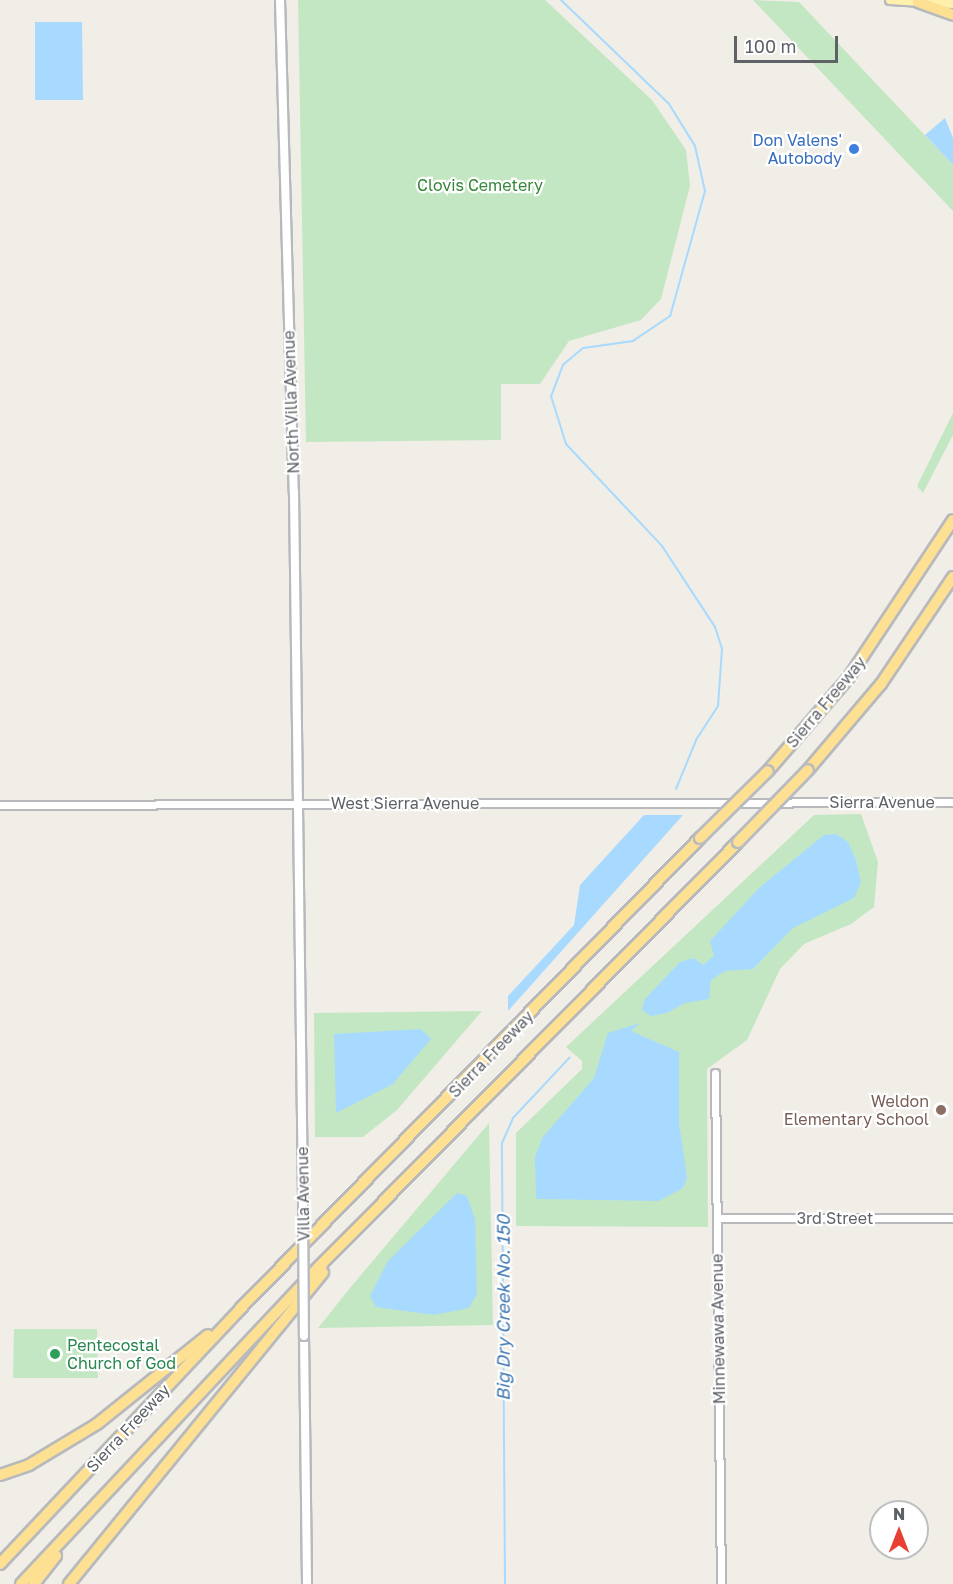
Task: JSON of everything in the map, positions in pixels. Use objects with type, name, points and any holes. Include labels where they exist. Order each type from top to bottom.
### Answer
[{"type":"highway","points":[[918,2],[953,15]]},
{"type":"highway","name":"Sierra Freeway","points":[[0,1564],[241,1308],[768,771],[849,677],[953,520]]},
{"type":"highway","name":"Sierra Freeway","points":[[21,1584],[372,1214],[808,770],[881,684],[953,577]]},
{"type":"highway","points":[[69,1584],[372,1214]]},
{"type":"highway","points":[[0,1475],[29,1465],[98,1424],[241,1308]]},
{"type":"highway","points":[[34,1584],[98,1503]]},
{"type":"main road","name":"North Villa Avenue","points":[[280,0],[298,804]]},
{"type":"main road","points":[[890,0],[953,4]]},
{"type":"main road","name":"Villa Avenue","points":[[298,804],[307,1584]]},
{"type":"street","name":"West Sierra Avenue","points":[[0,805],[810,802]]},
{"type":"street","name":"Sierra Avenue","points":[[810,802],[953,802]]},
{"type":"street","name":"Minnewawa Avenue","points":[[715,1073],[721,1584]]},
{"type":"street","name":"3rd Street","points":[[717,1218],[953,1218]]},
{"type":"green space","name":"Clovis Cemetery","points":[[298,0],[545,0],[652,100],[686,150],[690,186],[661,299],[641,320],[569,341],[540,384],[501,384],[501,440],[306,442]]},
{"type":"green space","points":[[753,0],[799,2],[953,165],[953,211]]},
{"type":"green space","points":[[953,413],[953,435],[923,493],[917,486]]},
{"type":"green space","points":[[861,814],[878,862],[874,907],[851,924],[804,944],[780,969],[747,1040],[707,1069],[708,1227],[516,1226],[516,1133],[582,1069],[582,1061],[566,1047],[814,815]]},
{"type":"green space","points":[[482,1011],[397,1110],[363,1137],[315,1137],[314,1013]]},
{"type":"green space","points":[[489,1123],[493,1325],[318,1328],[350,1288]]},
{"type":"green space","name":"Pentecostal Church of God","points":[[14,1329],[97,1329],[98,1378],[13,1378]]},
{"type":"water","points":[[35,22],[82,22],[83,100],[35,100]]},
{"type":"water","points":[[945,118],[953,138],[953,165],[925,135]]},
{"type":"water","points":[[644,815],[683,815],[508,1011],[508,996],[574,925],[580,885]]},
{"type":"water","points":[[836,834],[848,842],[856,860],[861,882],[854,898],[793,928],[753,969],[725,971],[711,980],[709,999],[685,1003],[667,1013],[651,1016],[642,1010],[644,1000],[680,962],[694,958],[703,965],[714,956],[710,941],[759,888],[824,835]]},
{"type":"water","points":[[640,1023],[631,1031],[679,1052],[679,1123],[687,1178],[683,1188],[659,1201],[536,1199],[535,1157],[542,1138],[594,1078],[608,1033]]},
{"type":"water","points":[[421,1029],[431,1039],[393,1084],[336,1113],[334,1034]]},
{"type":"water","points":[[457,1193],[467,1196],[475,1219],[477,1294],[469,1308],[434,1315],[376,1307],[370,1296],[388,1261]]},
{"type":"waterway","name":"Big Dry Creek No. 150","points":[[561,0],[669,104],[695,146],[705,191],[670,316],[633,341],[583,348],[563,365],[551,396],[566,444],[662,546],[715,627],[722,649],[718,706],[697,738],[676,789]]},
{"type":"waterway","name":"Big Dry Creek No. 150","points":[[505,1584],[502,1143],[513,1118],[570,1057]]},
{"type":"place","name":"Don Valens' Autobody","points":[[854,149]]},
{"type":"place","name":"Weldon Elementary School","points":[[941,1110]]},
{"type":"place","name":"Pentecostal Church of God","points":[[55,1354]]}]
